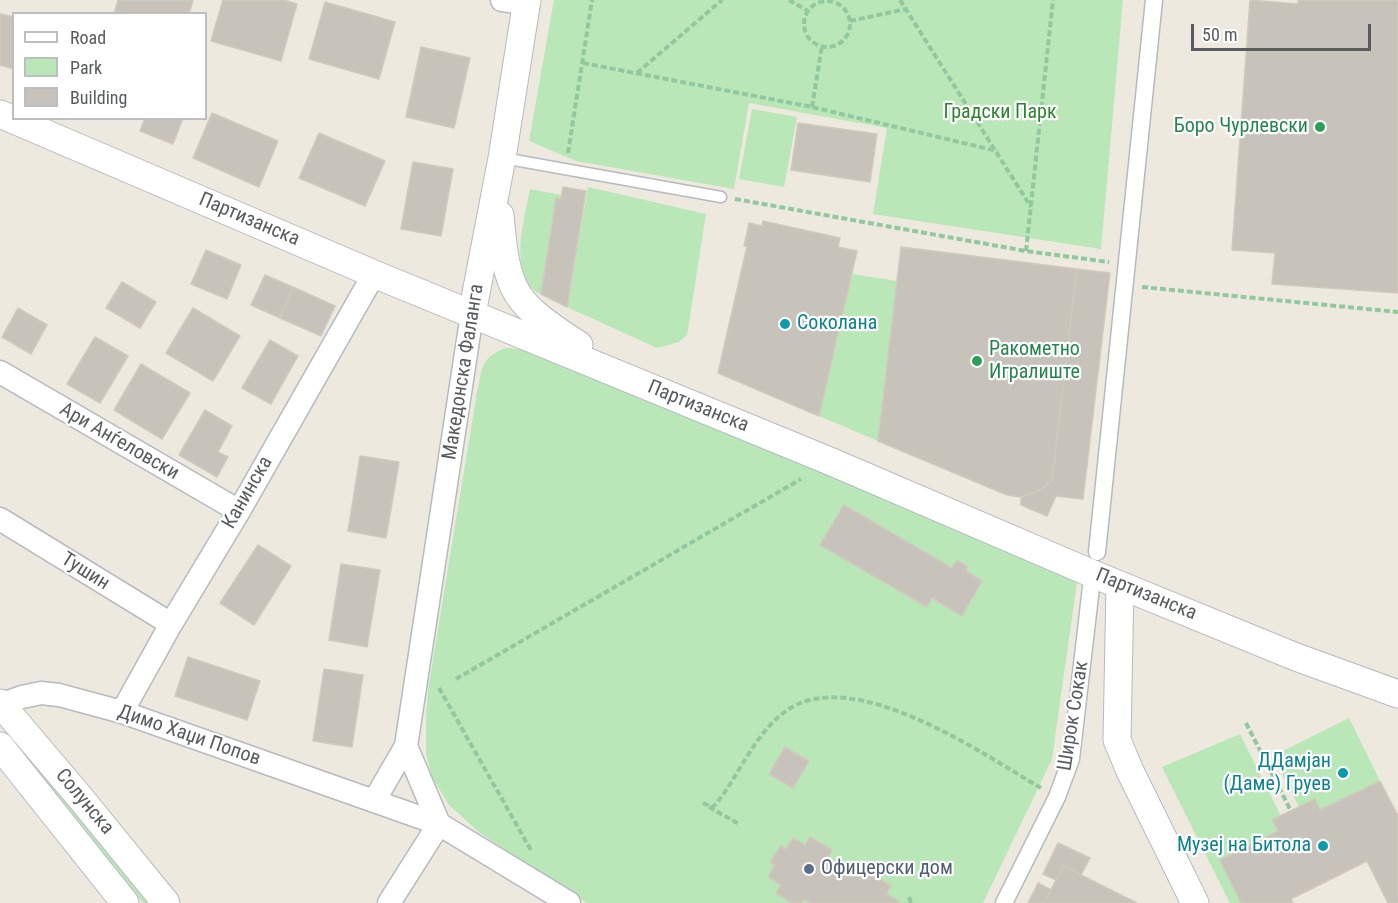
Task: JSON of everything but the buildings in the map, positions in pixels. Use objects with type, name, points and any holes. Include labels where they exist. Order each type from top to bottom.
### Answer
[{"type":"street","points":[[1097,552],[1154,0]]},
{"type":"street","name":"Македонска Фаланга","points":[[374,801],[406,746],[472,314],[498,185],[518,1]]},
{"type":"street","name":"Партизанска","points":[[14,120],[1120,585],[1296,657],[1398,694]]},
{"type":"street","points":[[498,185],[504,259],[510,280],[518,296],[544,322],[633,380]]},
{"type":"street","name":"Канинска","points":[[122,712],[374,273]]},
{"type":"street","name":"Ари Анѓеловски","points":[[0,372],[239,511]]},
{"type":"street","name":"Тушин","points":[[0,519],[171,624]]},
{"type":"street","points":[[1120,585],[1117,740],[1195,903]]},
{"type":"street","name":"Широк Сокак","points":[[1004,903],[1057,797],[1071,759],[1091,587]]},
{"type":"street","name":"Димо Хаџи Попов","points":[[0,704],[41,693],[59,694],[122,712],[374,801]]},
{"type":"street","name":"Солунска","points":[[0,704],[166,903]]},
{"type":"street","name":"Солунска","points":[[0,746],[125,903]]},
{"type":"street","points":[[406,746],[439,824]]},
{"type":"street","points":[[374,801],[439,824],[569,903]]},
{"type":"street","points":[[389,903],[439,824]]},
{"type":"lane","points":[[502,158],[721,197]]},
{"type":"path","points":[[566,168],[592,0]]},
{"type":"path","points":[[637,73],[722,0]]},
{"type":"path","points":[[789,0],[808,11]]},
{"type":"path","points":[[900,0],[1031,207]]},
{"type":"path","points":[[1026,251],[1053,0]]},
{"type":"path","points":[[829,1],[843,7],[850,21],[850,28],[842,42],[829,47],[815,44],[804,25],[808,11],[821,2],[829,1]]},
{"type":"path","points":[[850,21],[906,9]]},
{"type":"path","points":[[812,107],[822,46]]},
{"type":"path","points":[[584,63],[812,107],[997,151]]},
{"type":"path","points":[[721,197],[1026,251],[1128,264]]},
{"type":"path","points":[[1126,285],[1398,312]]},
{"type":"path","points":[[456,679],[801,479]]},
{"type":"path","points":[[437,684],[532,852]]},
{"type":"path","points":[[709,806],[716,805],[760,737],[786,711],[801,702],[834,698],[869,702],[933,725],[1057,797]]},
{"type":"path","points":[[1246,723],[1291,811]]},
{"type":"path","points":[[703,803],[739,824]]},
{"type":"path","points":[[909,897],[911,903]]},
{"type":"green space","name":"Градски Парк","points":[[554,0],[1123,0],[1101,249],[873,214],[887,128],[749,103],[734,189],[576,161],[529,141]]},
{"type":"green space","points":[[752,109],[797,117],[784,187],[739,179]]},
{"type":"green space","points":[[588,187],[706,214],[687,335],[679,342],[657,348],[567,307]]},
{"type":"green space","points":[[530,189],[562,195],[561,199],[556,199],[541,294],[530,286],[521,262],[522,231]]},
{"type":"green space","points":[[852,274],[897,281],[878,441],[819,416]]},
{"type":"green space","points":[[505,348],[529,351],[565,363],[1077,582],[1052,759],[983,903],[587,903],[480,833],[449,805],[432,777],[426,754],[428,690],[480,376],[487,360]]},
{"type":"green space","points":[[1349,718],[1380,781],[1320,810],[1299,807],[1273,756]]},
{"type":"green space","points":[[1240,734],[1281,816],[1273,821],[1278,831],[1220,860],[1241,903],[1230,903],[1162,767]]},
{"type":"green space","points":[[22,742],[154,903],[143,903],[16,748]]},
{"type":"place","name":"Боро Чурлевски","points":[[1320,127]]},
{"type":"place","name":"Соколана","points":[[785,324]]},
{"type":"place","name":"Ракометно Игралиште","points":[[977,361]]},
{"type":"place","name":"ДДамјан (Даме) Груев","points":[[1343,773]]},
{"type":"place","name":"Музеј на Битола","points":[[1323,846]]},
{"type":"place","name":"Офицерски дом","points":[[809,869]]}]
